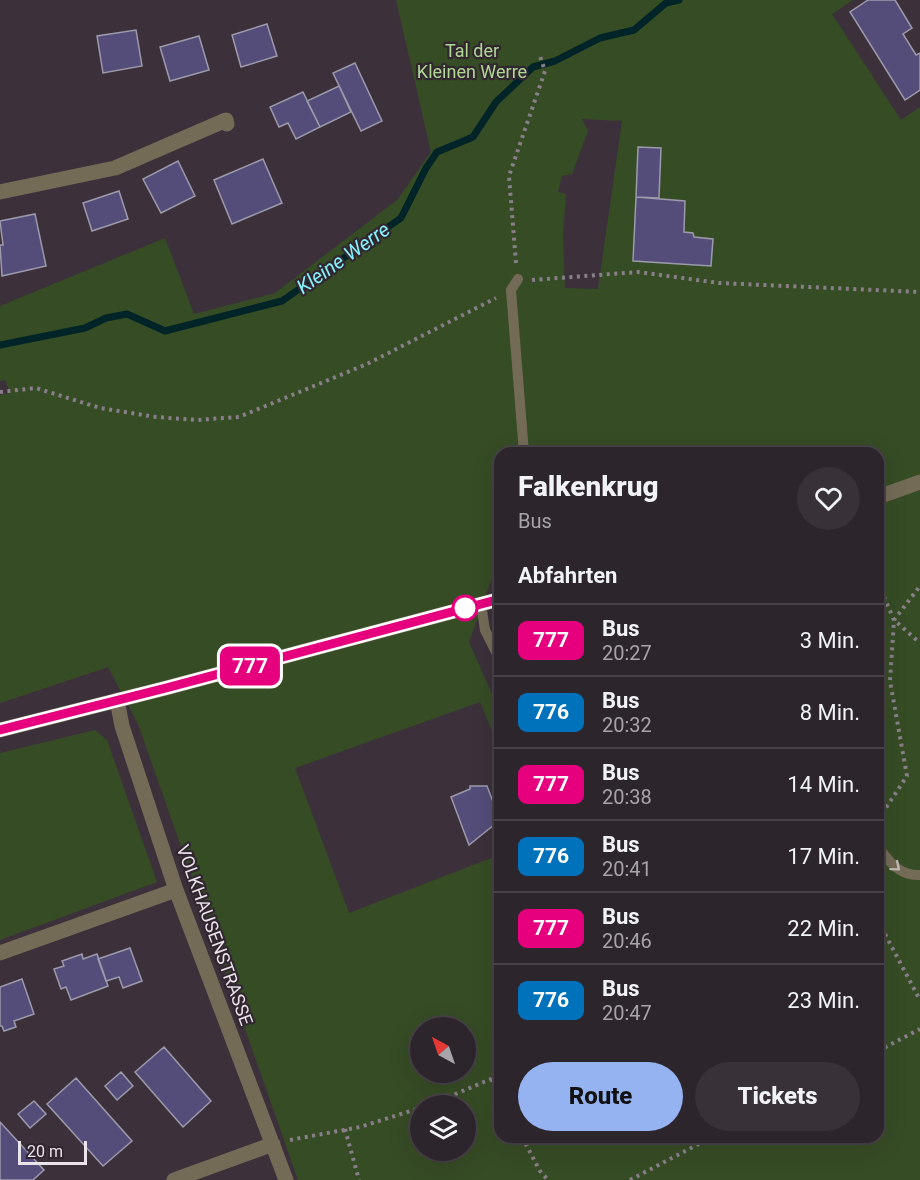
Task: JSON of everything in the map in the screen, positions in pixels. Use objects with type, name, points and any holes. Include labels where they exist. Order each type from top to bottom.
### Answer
[{"type":"street","points":[[0,192],[115,168],[226,120],[228,124]]},
{"type":"street","points":[[884,495],[920,482]]},
{"type":"street","points":[[0,730],[494,600]]},
{"type":"street","name":"VOLKHAUSENSTRASSE","points":[[117,700],[123,726],[176,890],[286,1180]]},
{"type":"street","points":[[0,953],[176,890]]},
{"type":"street","points":[[174,1180],[273,1144]]},
{"type":"lane","points":[[518,279],[511,290],[524,447]]},
{"type":"lane","points":[[481,603],[485,630],[494,648]]},
{"type":"lane","points":[[884,855],[893,866],[908,876],[920,875]]},
{"type":"path","points":[[518,279],[509,176],[545,71],[540,56]]},
{"type":"path","points":[[0,392],[36,388],[100,408],[156,417],[197,420],[239,417],[367,364],[537,278],[638,272],[719,283],[920,291]]},
{"type":"path","points":[[884,811],[907,776],[890,681],[894,620],[920,586]]},
{"type":"path","points":[[884,597],[894,620],[920,643]]},
{"type":"path","points":[[884,932],[920,1000]]},
{"type":"path","points":[[884,1048],[920,1029]]},
{"type":"path","points":[[453,1095],[494,1076]]},
{"type":"path","points":[[491,1079],[494,1084]]},
{"type":"path","points":[[273,1144],[360,1127],[410,1111]]},
{"type":"path","points":[[345,1129],[359,1180]]},
{"type":"path","points":[[525,1143],[540,1171],[548,1180]]},
{"type":"path","points":[[630,1180],[701,1143]]},
{"type":"green space","name":"Tal der Kleinen Werre","points":[[396,0],[853,0],[832,14],[901,120],[920,107],[920,1180],[298,1180],[138,724],[108,667],[0,703],[0,395],[10,393],[5,380],[0,381],[0,306],[165,238],[194,314],[275,293],[397,200],[431,152]],"holes":[[[582,119],[622,121],[598,289],[565,288],[563,234],[566,194],[558,192],[562,176],[572,174],[588,131]]]},
{"type":"green space","points":[[95,730],[107,740],[157,882],[0,940],[0,753]]},
{"type":"building","points":[[868,0],[895,0],[912,28],[903,34],[916,55],[920,53],[920,90],[905,100],[850,12]]},
{"type":"building","points":[[267,24],[277,56],[241,67],[232,35]]},
{"type":"building","points":[[136,30],[142,66],[103,73],[97,36]]},
{"type":"building","points":[[199,36],[209,70],[170,81],[160,47]]},
{"type":"building","points":[[355,63],[382,121],[361,131],[333,73]]},
{"type":"building","points":[[339,86],[351,112],[320,127],[307,101]]},
{"type":"building","points":[[303,92],[320,127],[296,139],[288,123],[279,127],[270,107]]},
{"type":"building","points":[[638,147],[661,148],[659,198],[636,197]]},
{"type":"building","points":[[263,159],[282,203],[232,224],[214,180]]},
{"type":"building","points":[[178,161],[195,196],[161,213],[143,179]]},
{"type":"building","points":[[119,191],[128,219],[92,231],[83,203]]},
{"type":"building","points":[[636,197],[685,201],[684,232],[693,233],[694,237],[713,239],[711,266],[633,261]]},
{"type":"building","points":[[35,214],[46,266],[2,276],[0,245],[3,245],[0,221]]},
{"type":"building","points":[[470,786],[487,786],[494,804],[494,825],[469,845],[451,797],[470,789]]},
{"type":"building","points":[[130,948],[142,981],[123,988],[119,977],[106,981],[98,959]]},
{"type":"building","points":[[82,954],[83,959],[97,954],[108,986],[71,1000],[66,987],[61,989],[54,969],[64,966],[62,961]]},
{"type":"building","points":[[22,979],[34,1014],[14,1021],[16,1027],[4,1031],[0,1026],[0,987]]},
{"type":"building","points":[[164,1047],[211,1101],[183,1127],[135,1072]]},
{"type":"building","points":[[121,1072],[133,1086],[117,1100],[105,1086]]},
{"type":"building","points":[[76,1078],[132,1141],[103,1166],[47,1104]]},
{"type":"building","points":[[34,1101],[46,1114],[30,1128],[18,1114]]},
{"type":"building","points":[[0,1122],[44,1170],[33,1180],[0,1180]]},
{"type":"waterway","name":"Kleine Werre","points":[[0,345],[85,328],[106,318],[127,314],[165,331],[282,301],[401,218],[426,168],[437,152],[473,137],[496,102],[533,67],[555,61],[600,38],[634,30],[666,3],[679,0]]},
{"type":"bus line","name":"777","points":[[0,730],[494,601]]}]
